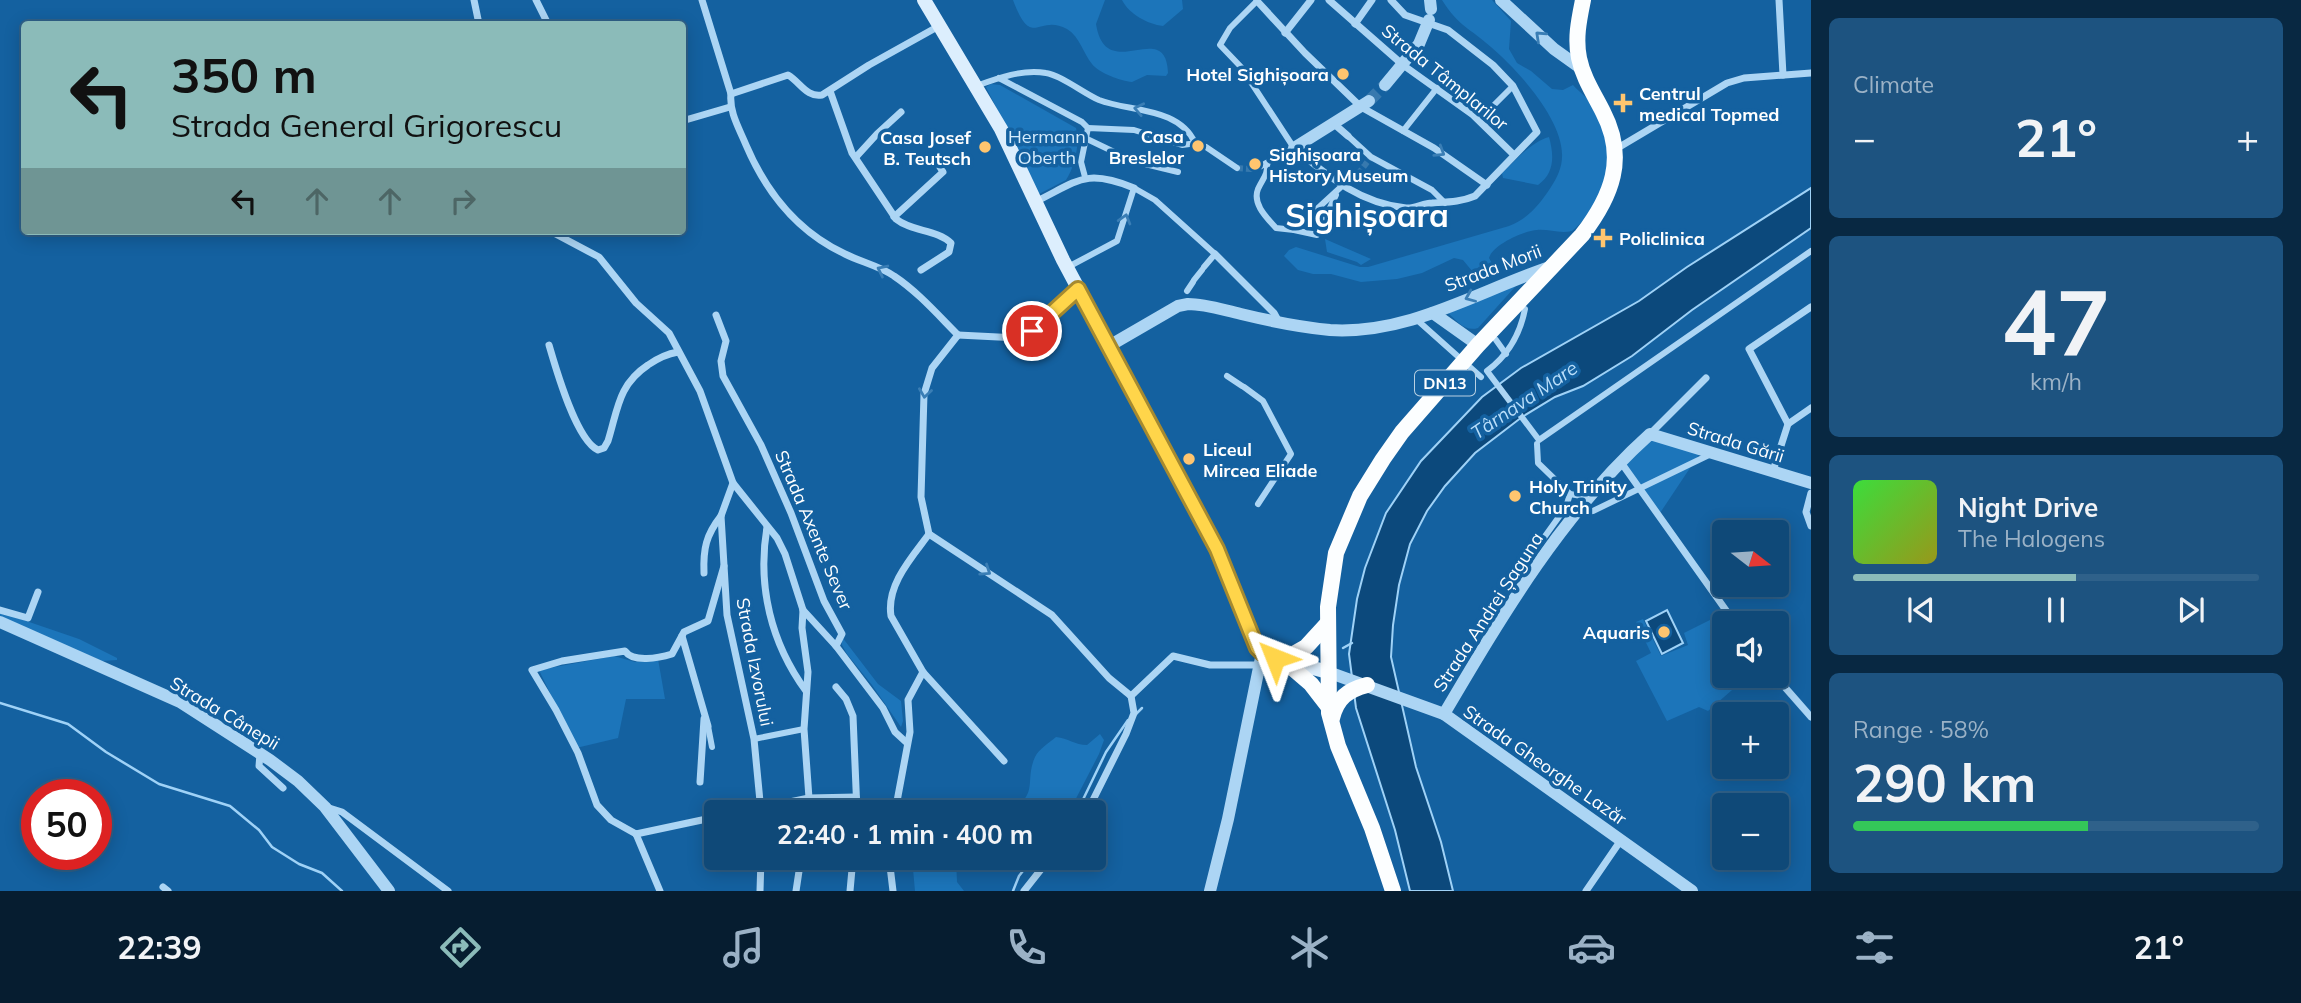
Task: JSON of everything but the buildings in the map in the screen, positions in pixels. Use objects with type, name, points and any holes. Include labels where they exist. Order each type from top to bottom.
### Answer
[{"type":"highway","name":"DN13","points":[[1581,69],[1577,37],[1583,0]]},
{"type":"highway","name":"Strada Morii","points":[[1554,266],[1582,235],[1602,205],[1614,173],[1616,149],[1608,122],[1581,69]]},
{"type":"highway","name":"DN13","points":[[1393,891],[1372,828],[1331,724],[1328,706],[1328,623],[1333,565],[1360,496],[1402,432],[1478,345],[1554,266]]},
{"type":"highway","points":[[1328,623],[1306,647],[1283,660],[1311,684],[1328,706]]},
{"type":"highway","points":[[1331,724],[1345,686],[1367,685]]},
{"type":"main road","points":[[924,0],[976,86],[1039,200],[1067,268],[1217,549],[1261,659],[1283,660],[1328,672]]},
{"type":"street","points":[[474,0],[478,21]]},
{"type":"street","points":[[537,0],[547,21]]},
{"type":"street","points":[[702,0],[731,94],[730,107],[755,167],[778,202],[808,230],[830,246],[897,278],[958,335],[1018,338],[1032,331],[1078,289]]},
{"type":"street","points":[[1391,0],[1405,15],[1430,13],[1493,65],[1513,86],[1537,132],[1514,155],[1487,185],[1477,195],[1469,199],[1406,208],[1339,190],[1294,148],[1241,67],[1220,45],[1230,28],[1258,0],[1285,33],[1365,104],[1390,124],[1442,153],[1487,185]]},
{"type":"street","points":[[1285,33],[1311,0]]},
{"type":"street","name":"Strada Tâmplarilor","points":[[1329,0],[1403,65],[1479,120],[1514,155]]},
{"type":"street","name":"Strada Tâmplarilor","points":[[1355,24],[1372,0]]},
{"type":"street","points":[[1501,0],[1558,52],[1581,69]]},
{"type":"street","points":[[1779,0],[1783,75]]},
{"type":"street","points":[[1385,85],[1419,44],[1430,13]]},
{"type":"street","points":[[731,94],[788,75],[813,96],[822,95],[939,26]]},
{"type":"street","points":[[976,86],[1021,72],[1047,72],[1100,100],[1151,111],[1169,119],[1188,132],[1200,145],[1237,168]]},
{"type":"street","points":[[1616,149],[1727,83],[1744,78],[1811,73]]},
{"type":"street","points":[[999,78],[1082,122],[1088,128],[1134,130],[1182,145],[1200,145]]},
{"type":"street","points":[[1479,120],[1513,86]]},
{"type":"street","points":[[1403,131],[1437,88]]},
{"type":"street","points":[[830,91],[847,141],[894,216],[905,225],[942,236],[951,243],[949,252],[921,270]]},
{"type":"street","points":[[1339,190],[1317,235],[1276,228],[1259,208],[1257,190],[1267,176],[1264,164],[1365,104]]},
{"type":"street","points":[[686,120],[730,107]]},
{"type":"street","points":[[856,158],[901,112]]},
{"type":"street","points":[[1334,123],[1371,157],[1432,190],[1445,202]]},
{"type":"street","points":[[1085,177],[1081,162],[1088,128]]},
{"type":"street","points":[[1085,138],[1133,161],[1178,172]]},
{"type":"street","points":[[894,216],[943,172],[938,164]]},
{"type":"street","points":[[1039,200],[1085,177],[1105,179],[1134,188],[1155,200],[1216,254],[1274,313],[1279,323]]},
{"type":"street","points":[[1067,268],[1118,241],[1134,188]]},
{"type":"street","points":[[1294,230],[1339,190]]},
{"type":"street","points":[[558,235],[599,257],[636,303],[669,333],[700,391],[733,483],[785,554],[803,610],[802,628],[808,672],[804,729],[809,798]]},
{"type":"street","points":[[1538,442],[1811,251]]},
{"type":"street","points":[[1109,345],[1183,298],[1216,254]]},
{"type":"street","name":"Strada Morii","points":[[1183,298],[1197,304],[1279,323],[1354,330],[1388,327],[1416,319],[1554,266]]},
{"type":"street","points":[[1788,424],[1749,349],[1811,307]]},
{"type":"street","points":[[1525,309],[1522,322],[1506,354],[1487,371],[1538,442],[1538,463],[1570,494],[1587,497]]},
{"type":"street","name":"Strada Morii","points":[[1433,313],[1478,345]]},
{"type":"street","name":"Strada Axente Sever","points":[[716,315],[726,341],[721,361],[723,376],[761,445],[791,513],[824,601],[842,634],[836,646],[883,708],[894,732],[907,743]]},
{"type":"street","points":[[1416,319],[1481,377]]},
{"type":"street","points":[[958,335],[932,368],[924,394],[921,497],[929,534],[1052,615],[1109,678],[1132,696],[1134,713],[1093,800]]},
{"type":"street","points":[[1496,340],[1506,354]]},
{"type":"street","points":[[549,345],[565,397],[590,445],[598,450],[608,441],[620,398],[630,379],[659,357],[678,352]]},
{"type":"street","points":[[1227,376],[1263,401],[1291,454],[1258,504]]},
{"type":"street","name":"Strada Andrei Șaguna","points":[[1444,714],[1524,585],[1587,497],[1620,461],[1706,378]]},
{"type":"street","points":[[1773,471],[1788,424],[1811,408]]},
{"type":"street","name":"Strada Gării","points":[[1650,434],[1811,483]]},
{"type":"street","points":[[1593,511],[1713,453]]},
{"type":"street","points":[[1620,461],[1726,611]]},
{"type":"street","name":"Strada Izvorului","points":[[733,483],[721,516],[727,615],[754,739],[760,800]]},
{"type":"street","points":[[1811,493],[1806,512],[1811,526]]},
{"type":"street","name":"Strada Andrei Șaguna","points":[[1514,578],[1566,507],[1570,494]]},
{"type":"street","points":[[704,573],[704,545],[721,516]]},
{"type":"street","points":[[767,527],[762,572],[769,617],[790,668],[806,691]]},
{"type":"street","points":[[929,534],[892,592],[889,607],[898,631],[923,672],[1004,761]]},
{"type":"street","points":[[660,891],[636,834],[611,820],[597,805],[578,753],[532,670],[562,661],[625,650],[627,655],[635,659],[667,656],[676,649],[682,635],[708,621],[724,566]]},
{"type":"street","points":[[0,610],[28,618],[38,592]]},
{"type":"street","points":[[803,610],[836,646]]},
{"type":"street","name":"Strada Cânepii","points":[[0,622],[180,702],[260,753],[298,781],[326,807],[389,891]]},
{"type":"street","points":[[682,635],[712,747]]},
{"type":"street","points":[[1132,696],[1173,656],[1210,665],[1261,659],[1228,819],[1210,891]]},
{"type":"street","points":[[897,800],[910,732],[908,700],[923,672]]},
{"type":"street","points":[[1328,672],[1345,686]]},
{"type":"street","name":"Strada Gheorghe Lazăr","points":[[1367,685],[1444,714],[1692,891]]},
{"type":"street","points":[[836,687],[846,699],[853,716],[856,800]]},
{"type":"street","points":[[1786,688],[1811,717]]},
{"type":"street","points":[[700,782],[705,714]]},
{"type":"street","points":[[754,739],[804,729]]},
{"type":"street","points":[[260,753],[259,766],[283,788]]},
{"type":"street","points":[[801,800],[856,797]]},
{"type":"street","points":[[326,807],[342,812],[448,891]]},
{"type":"street","points":[[636,834],[704,820]]},
{"type":"street","points":[[1586,891],[1621,840]]},
{"type":"street","points":[[760,891],[761,870]]},
{"type":"street","points":[[796,891],[799,870]]},
{"type":"street","points":[[850,891],[852,870]]},
{"type":"street","points":[[890,870],[893,891]]},
{"type":"street","points":[[1024,891],[1041,870]]},
{"type":"green space","points":[[1013,0],[1105,0],[1096,24],[1102,42],[1111,50],[1123,52],[1157,50],[1165,57],[1168,73],[1166,76],[1147,75],[1132,82],[1105,73],[1092,64],[1067,29],[1057,25],[1036,28],[1025,24]]},
{"type":"green space","points":[[1122,0],[1182,0],[1183,9],[1163,26],[1139,18]]},
{"type":"green space","points":[[1442,0],[1492,0],[1511,21],[1509,49],[1517,63],[1552,89],[1563,90],[1573,85],[1593,105],[1602,124],[1607,158],[1602,190],[1595,205],[1572,231],[1531,231],[1496,248],[1489,258],[1497,272],[1497,276],[1493,278],[1477,277],[1463,260],[1454,258],[1422,273],[1397,279],[1361,282],[1331,274],[1313,274],[1298,270],[1284,256],[1296,247],[1360,267],[1368,267],[1509,226],[1533,210],[1555,180],[1562,161],[1561,143],[1548,112],[1514,69],[1459,22]]},
{"type":"green space","name":"Hermann Oberth","points":[[991,84],[1000,85],[1076,128],[1076,155],[1066,180],[1039,194],[986,87]]},
{"type":"green space","points":[[1549,137],[1552,163],[1544,180],[1538,185],[1503,178],[1502,173],[1524,152]]},
{"type":"green space","points":[[1325,239],[1371,259],[1361,265],[1327,252]]},
{"type":"green space","points":[[1523,278],[1478,328],[1465,327],[1448,313]]},
{"type":"green space","points":[[1650,434],[1702,450],[1658,516],[1621,461]]},
{"type":"green space","points":[[0,612],[79,639],[117,660],[102,661],[0,618]]},
{"type":"green space","points":[[1643,619],[1661,656],[1688,645],[1684,633],[1712,619],[1712,688],[1734,688],[1718,702],[1712,702],[1712,708],[1708,711],[1699,707],[1667,721],[1636,661],[1651,653],[1636,622]]},
{"type":"green space","points":[[842,637],[878,684],[901,701],[901,727],[847,654],[842,645]]},
{"type":"green space","points":[[614,656],[635,662],[658,659],[665,699],[626,699],[618,738],[576,748],[539,670]]},
{"type":"green space","points":[[1100,734],[1104,740],[1075,800],[1023,800],[1030,786],[1035,757],[1044,746],[1056,737],[1087,745]]},
{"type":"green space","points":[[913,870],[956,870],[957,882],[964,891],[915,891]]},
{"type":"water","name":"Târnava Mare","points":[[1811,188],[1811,228],[1692,310],[1632,356],[1583,386],[1555,397],[1522,417],[1475,453],[1427,511],[1410,544],[1399,585],[1391,657],[1416,767],[1441,842],[1453,891],[1410,891],[1395,830],[1356,708],[1349,654],[1357,599],[1365,568],[1386,513],[1421,461],[1482,397],[1521,368],[1639,301]]},
{"type":"water","name":"Aquaris","points":[[1667,610],[1683,643],[1662,654],[1646,621]]},
{"type":"waterway","points":[[1343,648],[1352,643]]},
{"type":"waterway","points":[[0,703],[68,724],[106,752],[159,784],[230,806],[259,830],[272,847],[299,864],[322,873],[342,891]]},
{"type":"waterway","points":[[1136,714],[1142,708]]},
{"type":"waterway","points":[[1083,800],[1106,752],[1128,720]]},
{"type":"waterway","points":[[1013,891],[1024,870]]},
{"type":"tunnel","points":[[1369,101],[1385,85]]},
{"type":"tunnel","points":[[1358,174],[1371,157]]},
{"type":"tunnel","points":[[1237,168],[1251,169],[1261,166]]},
{"type":"place","name":"Hotel Sighișoara","points":[[1343,74]]},
{"type":"place","name":"Centrul medical Topmed","points":[[1623,103]]},
{"type":"place","name":"Casa Breslelor","points":[[1198,146]]},
{"type":"place","name":"Casa Josef B. Teutsch","points":[[985,147]]},
{"type":"place","name":"Sighișoara History Museum","points":[[1255,164]]},
{"type":"place","name":"Policlinica","points":[[1603,238]]},
{"type":"place","name":"Liceul Mircea Eliade","points":[[1189,459]]},
{"type":"place","name":"Holy Trinity Church","points":[[1515,496]]},
{"type":"place","name":"Aquaris","points":[[1664,632]]},
{"type":"district","name":"Sighișoara","points":[[1367,215]]},
{"type":"route","points":[[1032,331],[1078,289],[1217,549],[1257,648],[1275,658]]}]
